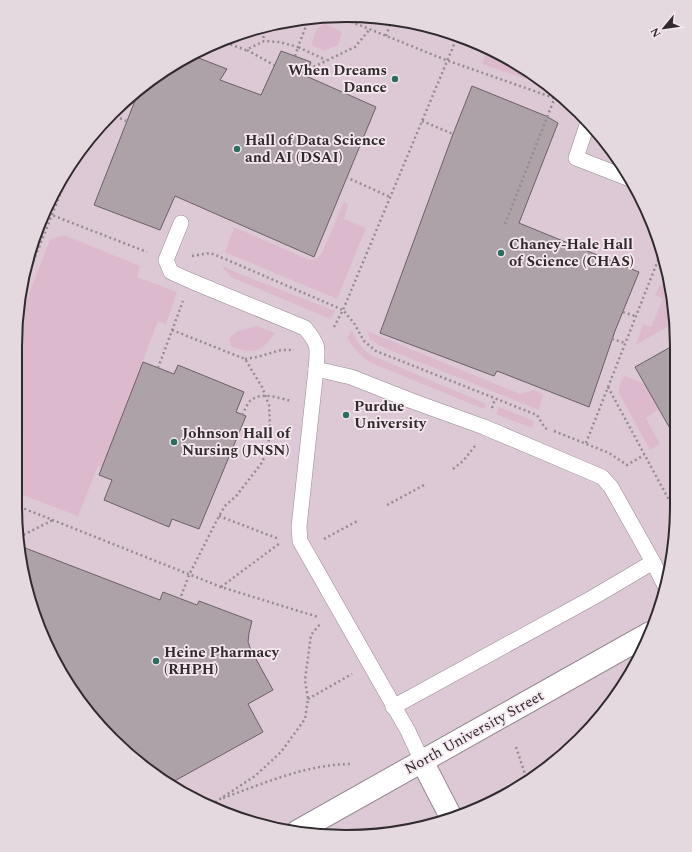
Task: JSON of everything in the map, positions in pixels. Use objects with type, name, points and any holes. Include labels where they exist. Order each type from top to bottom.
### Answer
[{"type":"street","name":"North University Street","points":[[305,827],[641,639]]},
{"type":"street","points":[[422,761],[448,814]]},
{"type":"lane","points":[[586,128],[576,158],[621,176]]},
{"type":"lane","points":[[181,224],[166,260],[171,272],[305,328],[315,341],[318,353],[299,526],[300,541],[408,731],[422,761]]},
{"type":"lane","points":[[316,369],[351,377],[412,402],[484,427],[602,477],[612,487],[662,579]]},
{"type":"lane","points":[[393,707],[592,598],[653,562]]},
{"type":"path","points":[[353,22],[446,60],[554,98],[505,224]]},
{"type":"path","points":[[295,56],[306,25]]},
{"type":"path","points":[[386,36],[390,25]]},
{"type":"path","points":[[309,69],[355,46],[370,29]]},
{"type":"path","points":[[263,33],[264,41]]},
{"type":"path","points":[[246,50],[264,41],[279,42],[298,47],[327,60]]},
{"type":"path","points":[[334,327],[343,310],[455,41]]},
{"type":"path","points":[[229,44],[246,50],[274,65]]},
{"type":"path","points":[[117,117],[126,121]]},
{"type":"path","points":[[422,121],[453,134]]},
{"type":"path","points":[[346,177],[390,197]]},
{"type":"path","points":[[33,263],[62,189]]},
{"type":"path","points":[[52,215],[166,260],[210,253],[343,310],[354,323],[364,341],[376,351],[537,415],[545,428],[609,453],[627,465],[644,455]]},
{"type":"path","points":[[577,466],[658,260]]},
{"type":"path","points":[[158,368],[191,281]]},
{"type":"path","points":[[623,312],[635,316]]},
{"type":"path","points":[[172,330],[245,359],[281,350],[298,350]]},
{"type":"path","points":[[612,338],[625,343]]},
{"type":"path","points":[[180,599],[190,574],[219,516],[225,506],[251,478],[261,464],[268,450],[270,425],[268,404],[262,387],[245,359]]},
{"type":"path","points":[[608,387],[670,502]]},
{"type":"path","points":[[242,415],[249,401],[258,397],[265,396],[292,401]]},
{"type":"path","points":[[491,411],[495,399]]},
{"type":"path","points":[[453,469],[466,458],[477,444]]},
{"type":"path","points":[[268,450],[285,455]]},
{"type":"path","points":[[387,505],[426,484]]},
{"type":"path","points":[[22,508],[220,587],[324,619],[311,635],[305,680],[308,699],[305,719],[281,752],[255,776],[215,802]]},
{"type":"path","points":[[219,516],[283,540],[220,587]]},
{"type":"path","points":[[24,535],[54,520]]},
{"type":"path","points":[[320,541],[359,520]]},
{"type":"path","points":[[308,699],[369,664]]},
{"type":"path","points":[[516,746],[526,775]]},
{"type":"path","points":[[218,800],[299,771],[338,764],[352,764]]},
{"type":"shaded area","name":"Purdue University","points":[[346,22],[367,23],[409,28],[430,33],[470,47],[508,65],[560,102],[590,132],[627,184],[637,203],[653,242],[664,283],[667,304],[670,346],[670,506],[664,569],[653,610],[637,649],[627,668],[603,703],[590,720],[560,750],[508,787],[470,805],[430,819],[388,827],[346,830],[304,827],[262,819],[222,805],[184,787],[132,750],[102,720],[65,668],[47,630],[33,590],[28,569],[23,527],[23,325],[28,283],[39,242],[55,203],[65,184],[102,132],[132,102],[184,65],[203,55],[242,39],[283,28],[304,25]]},
{"type":"shaded area","points":[[324,24],[342,32],[338,45],[324,51],[312,45],[314,35]]},
{"type":"shaded area","points":[[486,54],[508,65],[527,77],[526,79],[482,64]]},
{"type":"shaded area","points":[[344,202],[348,205],[344,219],[366,228],[337,299],[225,252],[234,227],[309,260],[317,258],[322,253]]},
{"type":"shaded area","points":[[64,235],[140,266],[137,277],[177,292],[166,324],[158,321],[102,467],[98,466],[78,516],[22,495],[22,346],[25,304],[50,240]]},
{"type":"shaded area","points":[[222,265],[235,272],[335,311],[330,319],[231,277]]},
{"type":"shaded area","points":[[664,283],[669,326],[636,345],[643,324],[651,327],[663,299],[655,295],[660,285]]},
{"type":"shaded area","points":[[257,326],[275,333],[265,345],[252,351],[232,347],[229,338],[238,331]]},
{"type":"shaded area","points":[[352,330],[359,344],[371,355],[486,404],[484,409],[369,362],[357,351],[347,338]]},
{"type":"shaded area","points":[[367,331],[520,394],[535,390],[543,395],[539,410],[380,346],[370,339]]},
{"type":"shaded area","points":[[624,376],[645,384],[659,409],[646,418],[660,444],[650,450],[619,393],[619,387]]},
{"type":"shaded area","points":[[499,407],[534,421],[532,428],[496,414]]},
{"type":"building","name":"Hall of Data Science and AI (DSAI)","points":[[281,51],[311,62],[306,76],[376,107],[314,257],[175,196],[160,230],[94,205],[136,99],[184,65],[198,58],[227,69],[220,80],[261,95]]},
{"type":"building","name":"Chaney-Hale Hall of Science (CHAS)","points":[[472,86],[546,116],[558,123],[519,223],[639,272],[615,331],[589,407],[497,371],[494,376],[380,333]]},
{"type":"building","points":[[670,347],[670,428],[635,367]]},
{"type":"building","name":"Johnson Hall of Nursing (JNSN)","points":[[143,362],[174,374],[178,365],[244,392],[236,412],[246,416],[199,529],[172,519],[169,527],[104,500],[112,480],[99,475]]},
{"type":"building","name":"Heine Pharmacy (RHPH)","points":[[25,548],[160,600],[163,592],[197,605],[199,601],[252,621],[248,642],[273,690],[248,704],[263,732],[175,781],[132,750],[102,720],[65,668],[55,649],[39,610],[28,569]]},
{"type":"place","name":"When Dreams Dance","points":[[395,79]]},
{"type":"place","name":"Hall of Data Science and AI (DSAI)","points":[[237,149]]},
{"type":"place","name":"Chaney-Hale Hall of Science (CHAS)","points":[[501,253]]},
{"type":"place","name":"Purdue University","points":[[346,415]]},
{"type":"place","name":"Johnson Hall of Nursing (JNSN)","points":[[174,442]]},
{"type":"place","name":"Heine Pharmacy (RHPH)","points":[[156,661]]}]
